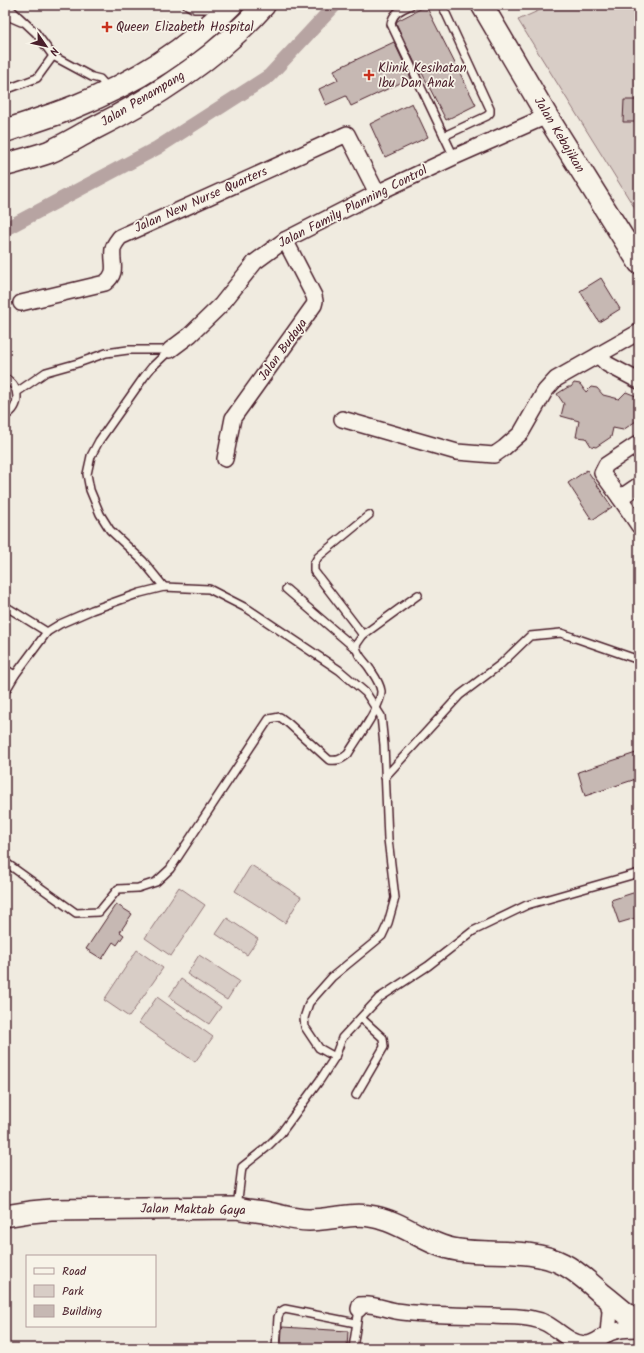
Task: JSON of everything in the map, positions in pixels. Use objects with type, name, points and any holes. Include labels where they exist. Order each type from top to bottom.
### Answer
[{"type":"main road","name":"Jalan Penampang","points":[[5,131],[74,107],[111,90],[167,59],[196,37],[231,5]]},
{"type":"main road","name":"Jalan Penampang","points":[[5,165],[49,152],[110,120],[180,78],[221,46],[264,5]]},
{"type":"main road","points":[[167,59],[175,61],[180,66],[183,71],[180,78]]},
{"type":"street","name":"Jalan Kebajikan","points":[[489,7],[547,116],[639,264]]},
{"type":"street","name":"Jalan Family Planning Control","points":[[170,350],[190,335],[221,305],[255,262],[285,240],[377,192],[547,116]]},
{"type":"street","name":"Jalan New Nurse Quarters","points":[[21,303],[105,283],[113,274],[113,249],[116,242],[120,238],[347,134],[377,192]]},
{"type":"street","name":"Jalan Budaya","points":[[226,459],[233,418],[314,305],[314,296],[285,240]]},
{"type":"street","points":[[342,419],[457,452],[494,455],[521,433],[545,391],[556,379],[639,332]]},
{"type":"street","points":[[598,355],[607,364],[639,380]]},
{"type":"street","points":[[639,443],[606,465],[603,468],[602,473],[639,526]]},
{"type":"street","points":[[620,498],[639,485]]},
{"type":"street","name":"Jalan Maktab Gaya","points":[[5,1216],[51,1210],[237,1208],[302,1220],[355,1215],[373,1216],[385,1219],[418,1234],[437,1245],[458,1250],[502,1252],[550,1259],[563,1264],[587,1281],[639,1324]]},
{"type":"street","points":[[607,1298],[610,1311],[608,1334]]},
{"type":"street","points":[[358,1316],[360,1305],[366,1304],[397,1311],[432,1315],[534,1318],[551,1325],[565,1337],[575,1342],[587,1344],[595,1342],[608,1334],[626,1329],[639,1329]]},
{"type":"lane","points":[[6,5],[36,33],[53,56],[92,77],[100,79],[111,90]]},
{"type":"lane","points":[[187,5],[194,8],[206,9],[211,5]]},
{"type":"lane","points":[[411,5],[397,11],[392,17],[391,24],[454,157]]},
{"type":"lane","points":[[442,5],[490,109],[490,113],[487,116],[444,136]]},
{"type":"lane","points":[[5,16],[25,23]]},
{"type":"lane","points":[[5,90],[37,78],[53,56]]},
{"type":"lane","points":[[17,392],[46,372],[106,353],[128,350],[170,350]]},
{"type":"lane","name":"Jalan Family Planning Control","points":[[164,587],[143,561],[110,530],[100,514],[90,490],[87,474],[91,456],[98,442],[152,367],[170,350]]},
{"type":"lane","points":[[5,378],[14,385],[17,392],[16,405],[12,411],[5,416]]},
{"type":"lane","points":[[363,635],[314,571],[314,564],[318,557],[369,515]]},
{"type":"lane","points":[[5,692],[15,675],[47,632],[60,624],[92,610],[140,593],[164,587],[209,589],[248,609],[339,670],[366,693],[381,716],[384,745],[388,839],[395,898],[388,923],[382,936],[332,976],[309,1003],[304,1018],[305,1027],[319,1048],[335,1057]]},
{"type":"lane","points":[[5,862],[76,913],[99,912],[118,889],[138,888],[156,882],[170,869],[269,719],[280,717],[329,760],[337,761],[348,754],[376,708],[381,689],[377,680],[356,649],[286,589]]},
{"type":"lane","points":[[356,649],[356,646],[363,635],[418,595]]},
{"type":"lane","points":[[5,606],[47,632]]},
{"type":"lane","points":[[385,777],[460,695],[501,664],[530,636],[561,633],[639,660]]},
{"type":"lane","points":[[5,670],[15,675]]},
{"type":"lane","points":[[237,1208],[242,1167],[266,1148],[281,1133],[335,1057],[342,1038],[379,998],[428,966],[473,931],[527,905],[639,873]]},
{"type":"lane","points":[[356,1095],[384,1046],[383,1038],[360,1018]]},
{"type":"lane","points":[[276,1348],[278,1316],[280,1312],[285,1309],[358,1316],[353,1348]]},
{"type":"green space","points":[[551,5],[639,5],[639,215],[518,20]]},
{"type":"green space","points":[[251,865],[301,897],[285,923],[235,891]]},
{"type":"green space","points":[[179,887],[205,905],[171,956],[145,938]]},
{"type":"green space","points":[[227,918],[258,939],[247,955],[216,934]]},
{"type":"green space","points":[[137,950],[163,968],[129,1017],[104,1000]]},
{"type":"green space","points":[[199,955],[239,981],[227,1000],[187,974]]},
{"type":"green space","points":[[181,979],[221,1007],[209,1024],[169,997]]},
{"type":"green space","points":[[157,997],[213,1037],[195,1062],[139,1023]]},
{"type":"building","points":[[426,6],[476,105],[446,120],[422,73],[420,74],[396,23],[397,21]]},
{"type":"building","name":"Klinik Kesihatan Ibu Dan Anak","points":[[394,42],[411,78],[351,106],[346,96],[326,105],[319,89],[338,80],[334,70]]},
{"type":"building","points":[[624,100],[639,100],[639,122],[623,122]]},
{"type":"building","points":[[412,103],[428,137],[385,157],[370,124]]},
{"type":"building","points":[[601,278],[620,309],[599,322],[580,291]]},
{"type":"building","points":[[574,383],[580,384],[586,392],[591,387],[597,388],[603,395],[619,399],[626,392],[636,396],[635,406],[639,412],[639,419],[623,430],[613,428],[611,437],[596,447],[591,446],[586,438],[576,437],[579,421],[561,416],[564,404],[557,394],[568,387],[571,387]]},
{"type":"building","points":[[587,470],[612,507],[592,520],[568,483]]},
{"type":"building","points":[[639,752],[639,778],[585,796],[578,772]]},
{"type":"building","points":[[639,891],[639,917],[619,923],[611,900]]},
{"type":"building","points":[[116,904],[132,914],[120,932],[124,935],[117,945],[113,942],[102,959],[86,949]]},
{"type":"building","points":[[282,1327],[348,1331],[347,1348],[281,1348]]},
{"type":"waterway","points":[[5,229],[157,148],[269,76],[335,5]]},
{"type":"place","name":"Queen Elizabeth Hospital","points":[[107,27]]},
{"type":"place","name":"Klinik Kesihatan Ibu Dan Anak","points":[[369,75]]}]
